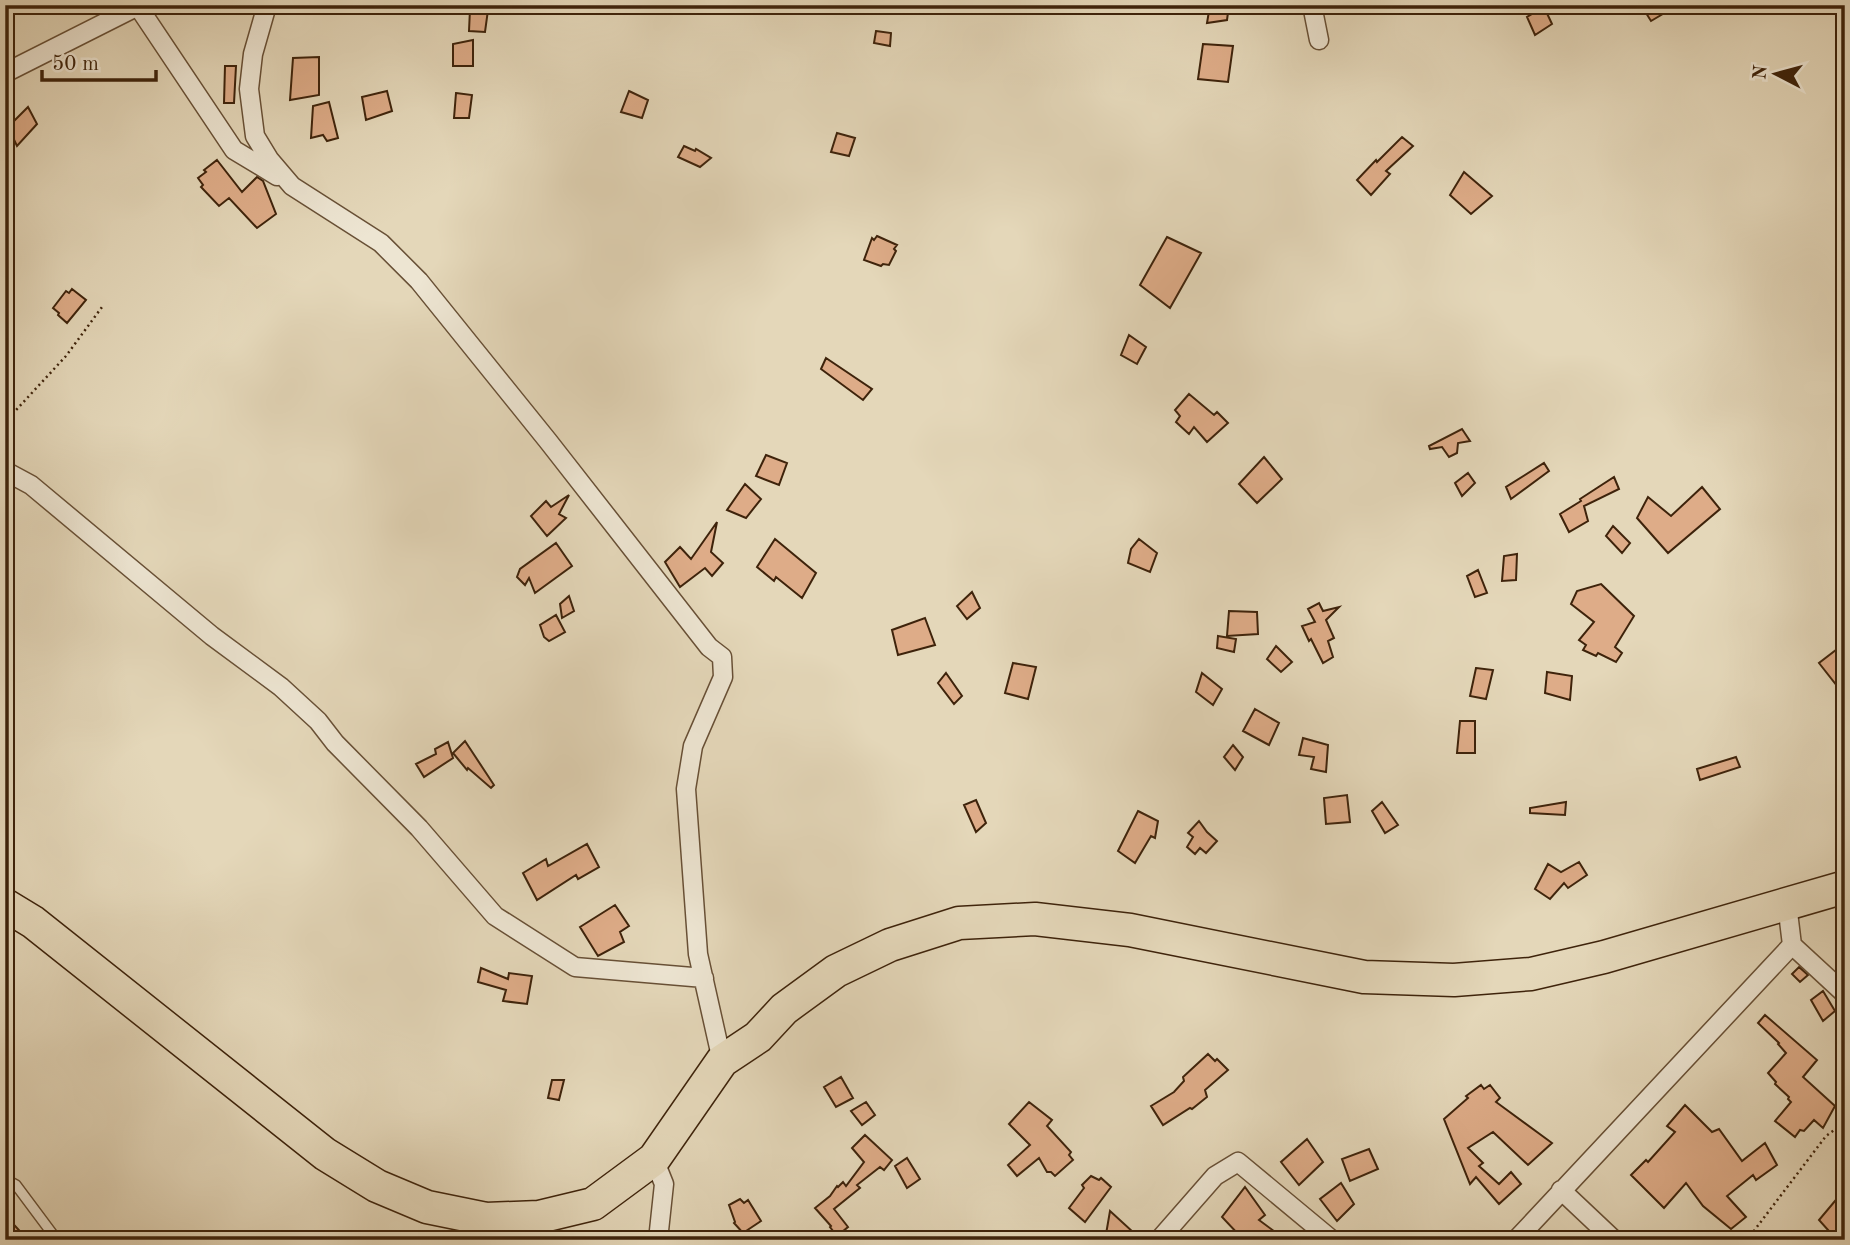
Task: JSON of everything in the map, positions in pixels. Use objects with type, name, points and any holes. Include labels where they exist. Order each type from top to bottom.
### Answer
[{"type":"highway","points":[[5,905],[33,922],[325,1154],[377,1186],[427,1208],[486,1219],[539,1217],[593,1204],[654,1159],[722,1061],[758,1037],[784,1009],[836,971],[890,945],[959,923],[1035,919],[1089,925],[1130,930],[1364,977],[1454,979],[1531,974],[1604,957],[1845,887]]},
{"type":"street","points":[[267,5],[253,54],[248,89],[256,136],[269,159],[292,186]]},
{"type":"street","points":[[1312,5],[1319,40]]},
{"type":"street","points":[[5,73],[137,6],[234,150],[381,243],[419,281],[709,647],[722,657],[723,677],[693,746],[685,789],[698,954],[722,1061]]},
{"type":"street","points":[[5,471],[31,485],[203,629],[290,695],[419,828],[495,916],[575,967],[704,978]]},
{"type":"street","points":[[1787,904],[1793,945],[1845,994]]},
{"type":"street","points":[[1516,1240],[1793,945]]},
{"type":"street","points":[[654,1159],[664,1184],[658,1240]]},
{"type":"street","points":[[1159,1240],[1215,1176],[1238,1162],[1332,1240]]},
{"type":"street","points":[[1561,1190],[1614,1240]]},
{"type":"lane","points":[[5,1179],[16,1185],[57,1240]]},
{"type":"path","points":[[5,422],[66,356],[102,307]]},
{"type":"path","points":[[1747,1240],[1826,1136],[1845,1122]]},
{"type":"building","points":[[1210,5],[1229,5],[1227,20],[1207,23]]},
{"type":"building","points":[[1641,5],[1678,5],[1651,21]]},
{"type":"building","points":[[1544,7],[1552,24],[1535,35],[1527,17]]},
{"type":"building","points":[[470,9],[488,10],[485,32],[469,31]]},
{"type":"building","points":[[876,31],[891,33],[890,46],[874,43]]},
{"type":"building","points":[[473,40],[473,66],[453,66],[453,44]]},
{"type":"building","points":[[1203,44],[1233,46],[1228,82],[1198,79]]},
{"type":"building","points":[[319,57],[319,95],[290,100],[293,58]]},
{"type":"building","points":[[225,66],[236,66],[234,103],[224,103]]},
{"type":"building","points":[[387,91],[392,111],[366,120],[362,97]]},
{"type":"building","points":[[629,91],[648,100],[642,118],[621,112]]},
{"type":"building","points":[[456,93],[472,95],[469,118],[454,118]]},
{"type":"building","points":[[329,102],[338,138],[327,141],[323,135],[311,138],[313,106]]},
{"type":"building","points":[[28,107],[37,124],[17,146],[8,127]]},
{"type":"building","points":[[837,133],[855,138],[849,156],[831,152]]},
{"type":"building","points":[[1402,137],[1413,146],[1386,171],[1390,174],[1371,195],[1357,180]]},
{"type":"building","points":[[684,146],[695,151],[696,149],[711,158],[700,167],[678,157]]},
{"type":"building","points":[[217,160],[242,192],[257,177],[263,181],[276,214],[257,228],[229,198],[219,206],[201,187],[203,185],[198,178]]},
{"type":"building","points":[[1464,172],[1492,196],[1471,214],[1450,195]]},
{"type":"building","points":[[877,236],[897,245],[889,265],[881,266],[864,260],[872,238],[874,240]]},
{"type":"building","points":[[1167,237],[1201,253],[1170,308],[1140,285]]},
{"type":"building","points":[[72,289],[86,300],[67,323],[53,308],[66,291],[69,293]]},
{"type":"building","points":[[1129,335],[1146,347],[1137,364],[1121,355]]},
{"type":"building","points":[[826,358],[872,389],[863,400],[821,369]]},
{"type":"building","points":[[1189,394],[1214,415],[1217,412],[1228,423],[1207,442],[1194,427],[1189,434],[1176,422],[1180,416],[1175,410]]},
{"type":"building","points":[[1462,429],[1470,441],[1458,443],[1457,453],[1449,457],[1442,447],[1430,449],[1429,446]]},
{"type":"building","points":[[766,455],[787,463],[779,485],[756,476]]},
{"type":"building","points":[[1264,457],[1282,479],[1257,503],[1239,484]]},
{"type":"building","points":[[1544,463],[1549,471],[1511,499],[1506,487]]},
{"type":"building","points":[[1468,473],[1475,483],[1462,496],[1455,483]]},
{"type":"building","points":[[1614,477],[1619,489],[1584,506],[1588,521],[1569,532],[1560,514]]},
{"type":"building","points":[[745,484],[761,499],[746,518],[727,510]]},
{"type":"building","points":[[1702,487],[1720,509],[1668,553],[1637,518],[1648,497],[1671,516]]},
{"type":"building","points":[[569,495],[559,514],[566,518],[547,536],[531,516],[546,501],[551,507]]},
{"type":"building","points":[[717,522],[711,552],[723,563],[712,576],[705,568],[680,587],[665,562],[680,547],[691,559]]},
{"type":"building","points":[[1613,526],[1630,543],[1622,553],[1606,536]]},
{"type":"building","points":[[775,539],[816,573],[802,598],[776,577],[774,581],[757,567]]},
{"type":"building","points":[[1139,539],[1157,553],[1150,572],[1128,563],[1131,549]]},
{"type":"building","points":[[556,543],[572,566],[535,593],[529,578],[525,585],[517,577],[520,569]]},
{"type":"building","points":[[1517,554],[1516,580],[1502,581],[1504,556]]},
{"type":"building","points":[[1478,570],[1487,593],[1475,597],[1467,576]]},
{"type":"building","points":[[1601,584],[1634,616],[1615,647],[1622,653],[1616,662],[1598,653],[1596,656],[1583,650],[1586,645],[1579,640],[1594,622],[1571,604],[1577,591]]},
{"type":"building","points":[[972,592],[980,608],[967,619],[957,606]]},
{"type":"building","points":[[569,596],[574,611],[562,618],[560,604]]},
{"type":"building","points":[[1319,603],[1323,611],[1339,607],[1326,620],[1334,638],[1328,641],[1333,657],[1323,663],[1302,626],[1315,622],[1308,609]]},
{"type":"building","points":[[1229,611],[1257,612],[1258,634],[1227,636]]},
{"type":"building","points":[[556,615],[565,632],[549,641],[544,637],[540,625]]},
{"type":"building","points":[[925,618],[935,645],[898,655],[892,630]]},
{"type":"building","points":[[1218,636],[1236,639],[1234,652],[1217,648]]},
{"type":"building","points":[[1845,643],[1845,696],[1819,663]]},
{"type":"building","points":[[1276,646],[1292,662],[1281,672],[1267,659]]},
{"type":"building","points":[[1013,663],[1036,667],[1028,699],[1005,693]]},
{"type":"building","points":[[1476,668],[1493,670],[1486,699],[1470,696]]},
{"type":"building","points":[[1547,672],[1572,676],[1570,700],[1545,693]]},
{"type":"building","points":[[946,673],[962,696],[954,704],[938,683]]},
{"type":"building","points":[[1202,673],[1222,689],[1213,705],[1196,692]]},
{"type":"building","points":[[1255,709],[1279,723],[1269,745],[1243,731]]},
{"type":"building","points":[[1460,721],[1475,721],[1475,753],[1457,753]]},
{"type":"building","points":[[1303,738],[1328,745],[1326,772],[1311,769],[1314,757],[1299,755]]},
{"type":"building","points":[[465,741],[494,785],[491,788],[468,768],[467,770],[453,753]]},
{"type":"building","points":[[448,742],[453,758],[424,777],[416,764],[436,754],[435,749]]},
{"type":"building","points":[[1233,745],[1243,757],[1235,770],[1224,757]]},
{"type":"building","points":[[1736,757],[1740,767],[1700,780],[1697,769]]},
{"type":"building","points":[[1347,795],[1350,822],[1326,824],[1324,798]]},
{"type":"building","points":[[976,800],[986,823],[976,832],[964,805]]},
{"type":"building","points":[[1382,802],[1398,825],[1385,833],[1372,811]]},
{"type":"building","points":[[1566,802],[1565,815],[1530,813],[1530,808]]},
{"type":"building","points":[[1138,811],[1158,821],[1155,838],[1151,836],[1135,863],[1118,851]]},
{"type":"building","points":[[1199,821],[1217,841],[1206,853],[1200,848],[1195,854],[1187,847],[1193,837],[1188,833]]},
{"type":"building","points":[[587,844],[599,867],[578,879],[576,875],[537,900],[523,873],[546,859],[548,866]]},
{"type":"building","points":[[1579,862],[1587,875],[1568,888],[1564,883],[1550,899],[1535,889],[1548,864],[1561,872]]},
{"type":"building","points":[[615,905],[629,926],[620,932],[624,942],[598,956],[580,927]]},
{"type":"building","points":[[1799,967],[1808,975],[1800,982],[1792,974]]},
{"type":"building","points":[[481,968],[508,979],[509,973],[532,976],[527,1004],[503,1001],[506,990],[478,982]]},
{"type":"building","points":[[1823,991],[1835,1011],[1823,1021],[1811,1000]]},
{"type":"building","points":[[1765,1015],[1817,1060],[1803,1077],[1835,1106],[1823,1128],[1814,1120],[1795,1137],[1775,1121],[1791,1102],[1768,1073],[1786,1053],[1758,1023]]},
{"type":"building","points":[[1208,1054],[1228,1070],[1205,1090],[1207,1097],[1163,1125],[1151,1106],[1174,1092],[1184,1081],[1183,1077]]},
{"type":"building","points":[[841,1077],[853,1098],[836,1107],[824,1087]]},
{"type":"building","points":[[552,1080],[564,1080],[559,1100],[548,1098]]},
{"type":"building","points":[[1481,1085],[1484,1089],[1490,1085],[1500,1098],[1496,1102],[1552,1143],[1528,1165],[1493,1132],[1468,1148],[1483,1163],[1479,1166],[1499,1184],[1511,1172],[1521,1184],[1499,1204],[1476,1177],[1470,1184],[1444,1119]]},
{"type":"building","points":[[866,1102],[875,1115],[862,1125],[851,1111]]},
{"type":"building","points":[[1029,1102],[1052,1120],[1047,1126],[1071,1152],[1069,1155],[1073,1160],[1055,1176],[1047,1172],[1039,1158],[1017,1176],[1008,1165],[1030,1145],[1009,1124]]},
{"type":"building","points":[[1685,1105],[1712,1132],[1719,1129],[1742,1161],[1765,1143],[1777,1165],[1756,1180],[1753,1175],[1727,1196],[1746,1217],[1731,1229],[1703,1206],[1686,1183],[1664,1208],[1631,1175],[1646,1160],[1648,1162],[1675,1132],[1667,1126]]},
{"type":"building","points":[[865,1135],[892,1160],[884,1170],[880,1167],[857,1185],[860,1188],[834,1209],[848,1227],[837,1236],[815,1208],[830,1196],[837,1186],[843,1182],[846,1186],[864,1162],[852,1148]]},
{"type":"building","points":[[1307,1139],[1323,1162],[1299,1185],[1281,1162]]},
{"type":"building","points":[[1369,1149],[1378,1169],[1350,1181],[1342,1159]]},
{"type":"building","points":[[907,1158],[920,1179],[907,1188],[895,1166]]},
{"type":"building","points":[[1091,1176],[1099,1180],[1101,1178],[1111,1187],[1085,1222],[1069,1208],[1084,1188],[1082,1185]]},
{"type":"building","points":[[1341,1183],[1354,1204],[1337,1221],[1320,1199]]},
{"type":"building","points":[[1245,1187],[1265,1215],[1259,1220],[1286,1240],[1246,1240],[1222,1217]]},
{"type":"building","points":[[1845,1189],[1845,1240],[1837,1240],[1819,1220]]},
{"type":"building","points":[[740,1199],[744,1203],[748,1200],[761,1221],[743,1233],[734,1223],[729,1205]]},
{"type":"building","points":[[1110,1211],[1133,1232],[1126,1240],[1105,1240]]},
{"type":"building","points":[[5,1215],[28,1240],[5,1240]]}]
